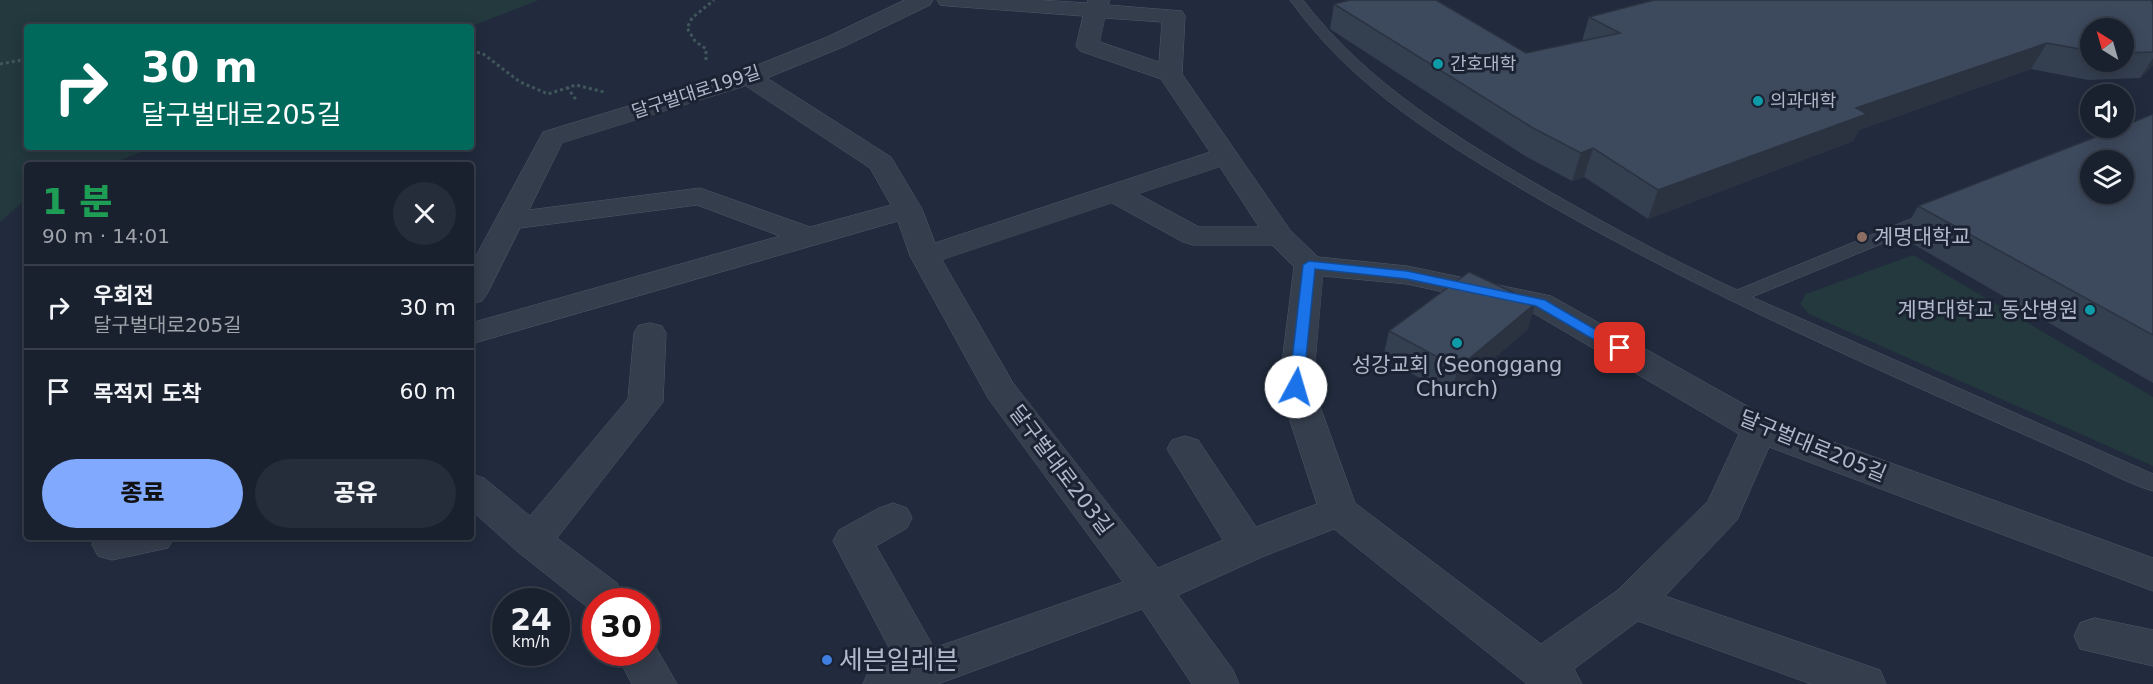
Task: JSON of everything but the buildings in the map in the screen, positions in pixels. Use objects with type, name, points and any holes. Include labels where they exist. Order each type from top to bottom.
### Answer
[{"type":"street","name":"달구벌대로199길","points":[[474,288],[552,138],[749,76],[836,42],[922,0]]},
{"type":"street","points":[[948,0],[1178,8],[1170,74]]},
{"type":"street","points":[[1097,5],[1088,46],[1170,74],[1280,236],[1309,265],[1296,387],[1339,511],[1551,676],[1633,602],[1723,510],[1759,429]]},
{"type":"street","name":"달구벌대로203길","points":[[749,76],[880,164],[908,209],[925,256],[1000,390],[1151,589]]},
{"type":"street","points":[[925,256],[1226,156]]},
{"type":"street","points":[[1113,192],[1193,236],[1280,236]]},
{"type":"street","points":[[510,221],[700,196],[808,237]]},
{"type":"street","points":[[474,333],[908,209]]},
{"type":"street","name":"달구벌대로205길","points":[[1309,265],[1407,275],[1540,303],[1759,429],[2153,575]]},
{"type":"street","points":[[532,541],[645,402],[650,333]]},
{"type":"street","points":[[1185,449],[1248,546]]},
{"type":"street","points":[[474,491],[532,541],[593,588]]},
{"type":"street","points":[[893,518],[853,541],[904,677],[1151,589],[1248,546],[1339,511]]},
{"type":"street","points":[[112,545],[138,540]]},
{"type":"street","points":[[1151,589],[1217,684]]},
{"type":"street","points":[[1633,602],[1864,684]]},
{"type":"street","points":[[2095,636],[2153,648]]},
{"type":"street","points":[[644,666],[655,684]]},
{"type":"lane","points":[[1296,0],[1306,15],[1347,61],[1430,125],[1584,218],[1656,258],[1737,297],[2153,483]]},
{"type":"lane","points":[[1737,297],[1945,211]]},
{"type":"path","points":[[688,95],[707,69],[706,49],[695,41],[687,28],[692,18],[714,0]]},
{"type":"path","points":[[474,52],[482,53],[519,82],[548,94],[567,87]]},
{"type":"path","points":[[0,63],[24,59]]},
{"type":"green space","points":[[0,0],[539,0],[474,25],[24,24],[24,150],[147,150],[115,162],[24,162],[24,201],[0,222]]},
{"type":"green space","points":[[1913,255],[2153,397],[2153,466],[1809,314],[1800,304],[1806,294]]},
{"type":"place","name":"간호대학","points":[[1438,64]]},
{"type":"place","name":"의과대학","points":[[1758,101]]},
{"type":"place","name":"계명대학교","points":[[1862,237]]},
{"type":"place","name":"계명대학교 동산병원","points":[[2090,310]]},
{"type":"place","name":"성강교회 (Seonggang Church)","points":[[1457,343]]},
{"type":"place","name":"세븐일레븐","points":[[827,660]]},
{"type":"route","points":[[1296,387],[1309,265],[1407,275],[1540,303],[1620,348]]}]
